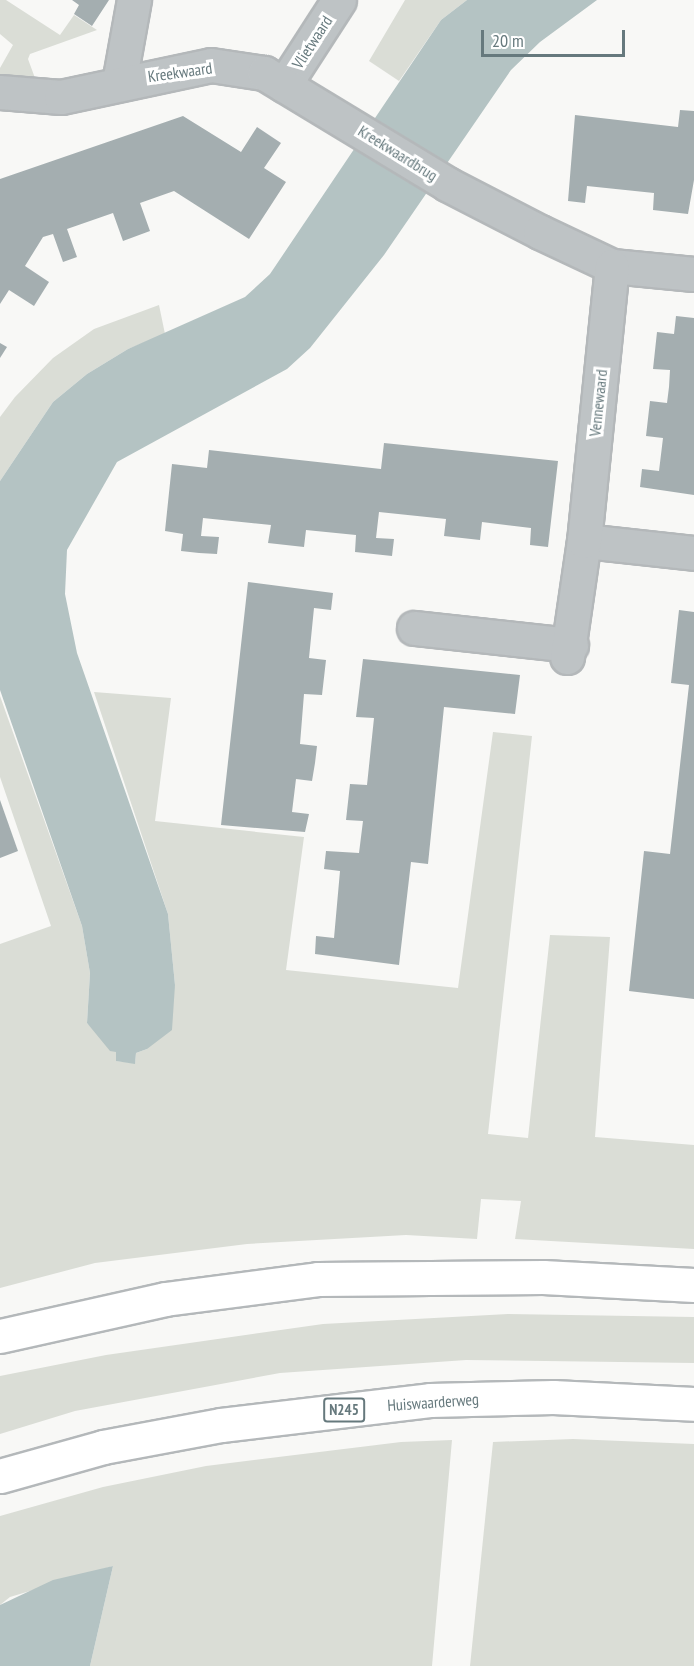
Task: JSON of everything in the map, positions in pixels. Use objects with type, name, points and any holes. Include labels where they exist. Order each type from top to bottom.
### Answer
[{"type":"highway","points":[[0,1336],[165,1299],[318,1279],[543,1277],[694,1285]]},
{"type":"highway","name":"Huiswaarderweg","points":[[0,1476],[103,1447],[221,1425],[430,1400],[553,1397],[694,1404]]},
{"type":"street","points":[[119,83],[134,0]]},
{"type":"street","name":"Vlietwaard","points":[[284,85],[339,0]]},
{"type":"street","name":"Kreekwaard","points":[[0,92],[61,97],[211,65],[264,73],[349,122]]},
{"type":"street","name":"Kreekwaardbrug","points":[[349,122],[447,184],[612,266]]},
{"type":"street","points":[[612,266],[694,274]]},
{"type":"street","name":"Vennewaard","points":[[414,628],[569,651],[584,541],[612,266]]},
{"type":"street","points":[[584,541],[694,553]]},
{"type":"shaded area","points":[[0,0],[6,0],[60,35],[74,15],[97,30],[30,54],[28,59],[39,89],[0,77],[0,68],[13,45],[0,34]]},
{"type":"shaded area","points":[[405,0],[467,0],[441,20],[399,81],[369,61]]},
{"type":"shaded area","points":[[467,0],[597,0],[540,42],[511,70],[384,255],[310,348],[287,369],[117,462],[67,550],[65,594],[77,653],[168,914],[175,985],[172,1030],[147,1049],[136,1053],[135,1064],[116,1061],[116,1052],[110,1051],[87,1023],[90,973],[82,926],[0,690],[0,481],[53,402],[87,374],[128,349],[245,297],[270,274],[441,20]]},
{"type":"shaded area","points":[[159,305],[165,334],[128,349],[87,374],[53,402],[0,481],[0,417],[15,397],[53,358],[94,329]]},
{"type":"shaded area","points":[[94,692],[171,698],[155,821],[304,837],[286,970],[458,988],[493,732],[532,736],[488,1134],[528,1138],[550,935],[610,937],[595,1137],[694,1145],[694,1249],[515,1239],[521,1201],[481,1199],[477,1239],[406,1235],[247,1244],[95,1263],[0,1288],[0,944],[51,926],[0,777],[0,696],[82,926],[90,973],[87,1023],[117,1052],[116,1061],[135,1063],[136,1053],[147,1049],[175,985],[168,914]]},
{"type":"shaded area","points":[[508,1314],[694,1317],[694,1363],[466,1360],[280,1373],[75,1411],[0,1434],[0,1376],[106,1355],[323,1324]]},
{"type":"shaded area","points":[[573,1439],[694,1444],[694,1666],[470,1666],[493,1442]]},
{"type":"shaded area","points":[[452,1440],[432,1666],[90,1666],[113,1566],[10,1597],[0,1605],[0,1516],[103,1487],[206,1466],[401,1442]]},
{"type":"shaded area","points":[[113,1566],[90,1666],[0,1666],[0,1605],[53,1580]]},
{"type":"building","points":[[72,0],[109,0],[92,26],[74,14],[79,5]]},
{"type":"building","points":[[680,110],[694,111],[694,180],[688,214],[653,210],[654,193],[587,186],[585,203],[568,201],[575,115],[678,127]]},
{"type":"building","points":[[183,116],[241,152],[257,127],[281,143],[264,168],[286,182],[249,239],[174,191],[140,203],[150,231],[123,241],[113,213],[67,229],[77,257],[63,262],[53,234],[43,237],[25,266],[49,282],[34,306],[9,290],[0,304],[0,179]]},
{"type":"building","points":[[676,316],[694,318],[694,495],[640,487],[642,469],[659,471],[663,438],[646,436],[650,401],[667,403],[669,387],[670,370],[653,369],[657,332],[674,334]]},
{"type":"building","points":[[0,343],[7,347],[0,358]]},
{"type":"building","points":[[384,443],[558,461],[548,547],[530,545],[531,528],[482,522],[480,540],[444,536],[446,519],[379,512],[376,538],[394,539],[392,556],[355,552],[356,535],[306,530],[304,547],[268,543],[271,525],[203,518],[201,536],[219,537],[217,554],[199,553],[181,551],[183,534],[165,531],[172,464],[207,468],[209,450],[381,469]]},
{"type":"building","points":[[248,582],[333,593],[331,610],[314,608],[309,658],[326,660],[322,695],[304,694],[300,744],[317,746],[312,781],[296,779],[292,812],[309,814],[305,832],[221,825]]},
{"type":"building","points":[[679,610],[694,612],[694,999],[629,991],[644,851],[670,854],[689,685],[671,683]]},
{"type":"building","points":[[363,659],[520,675],[515,714],[444,707],[428,864],[411,862],[399,965],[315,954],[316,936],[334,938],[340,871],[324,869],[326,851],[359,853],[363,821],[346,820],[350,784],[367,785],[374,718],[356,717]]},
{"type":"building","points":[[0,800],[18,851],[0,858]]}]
